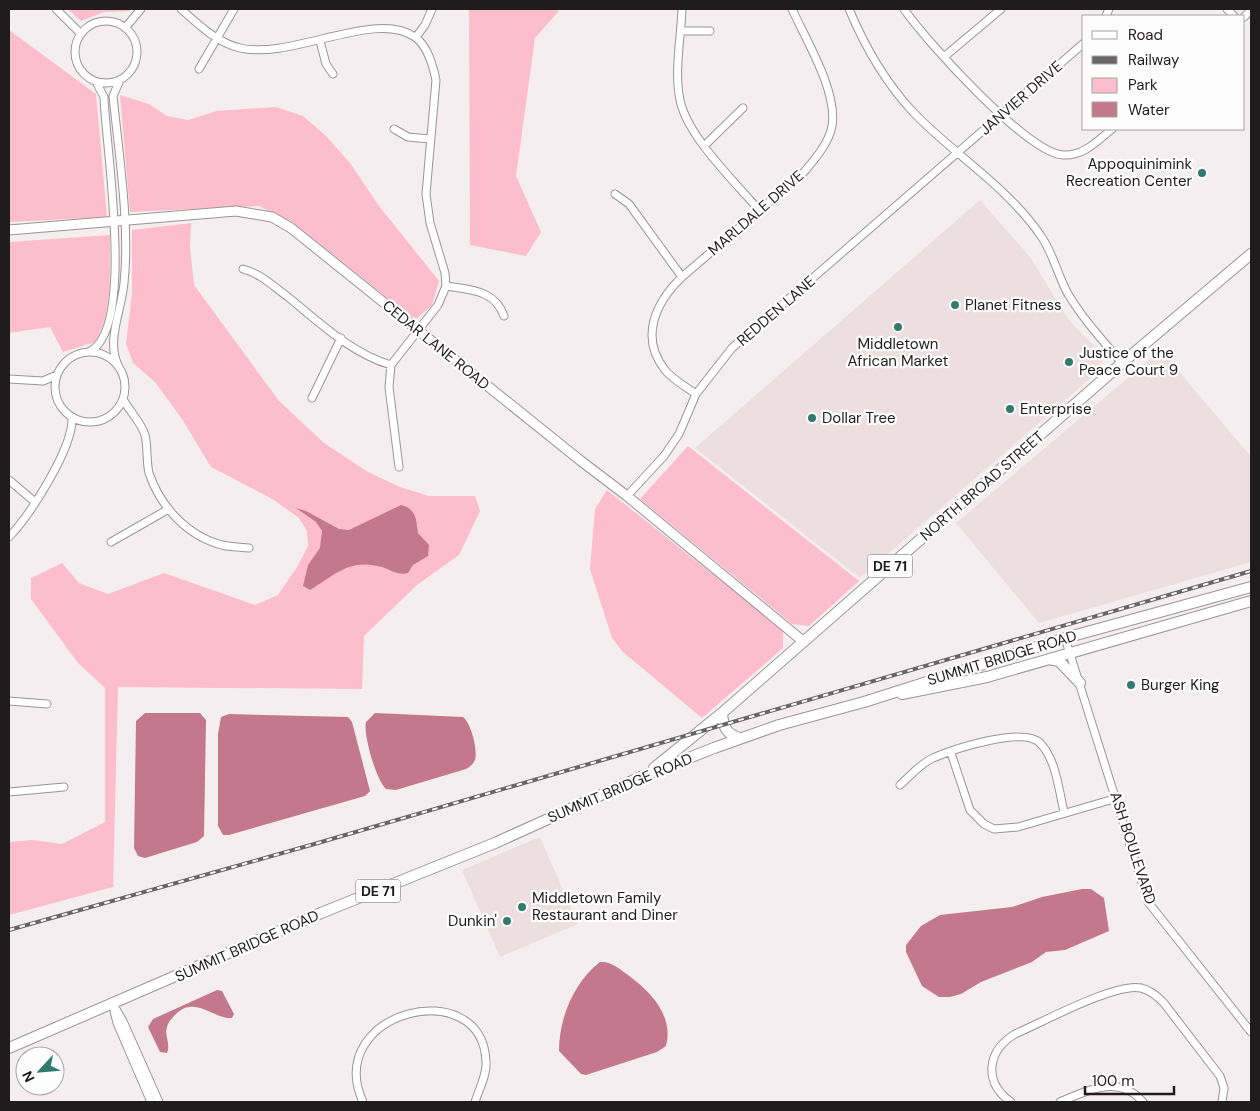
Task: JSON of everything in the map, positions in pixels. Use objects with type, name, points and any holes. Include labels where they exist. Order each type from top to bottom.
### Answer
[{"type":"main road","name":"NORTH BROAD STREET","points":[[643,776],[719,715],[1122,363],[1251,254]]},
{"type":"main road","name":"SUMMIT BRIDGE ROAD","points":[[9,1048],[321,913],[494,843],[643,776],[740,738],[864,702],[1065,638],[1251,586]]},
{"type":"main road","points":[[864,702],[987,677],[1251,601]]},
{"type":"main road","points":[[1048,659],[1059,661],[1080,683]]},
{"type":"main road","points":[[719,715],[726,730],[732,736],[740,738]]},
{"type":"main road","points":[[719,715],[720,732],[727,743]]},
{"type":"street","points":[[56,9],[81,34]]},
{"type":"street","points":[[126,28],[141,9]]},
{"type":"street","points":[[181,9],[218,39],[250,49],[270,50],[320,41],[373,28],[386,28],[397,29],[416,37],[428,55],[436,80],[426,181],[427,207],[445,273],[446,286],[438,305],[391,365],[389,387],[400,467]]},
{"type":"street","points":[[199,69],[234,9]]},
{"type":"street","points":[[416,37],[425,25],[432,9]]},
{"type":"street","points":[[682,9],[680,99],[684,115],[692,131],[759,210]]},
{"type":"street","name":"MARLDALE DRIVE","points":[[696,394],[675,380],[665,370],[656,354],[652,336],[654,319],[660,303],[666,292],[682,277],[804,172],[817,156],[832,127],[833,109],[828,89],[792,9]]},
{"type":"street","points":[[849,9],[868,49],[893,89],[914,113],[1004,194],[1041,236],[1067,292],[1083,317],[1122,363]]},
{"type":"street","points":[[904,9],[944,57],[1001,114],[1035,143],[1050,152],[1063,155],[1076,154],[1089,148],[1111,130]]},
{"type":"street","points":[[944,57],[1000,9]]},
{"type":"street","points":[[73,428],[85,422],[101,420],[115,412],[123,399],[125,383],[112,349],[124,282],[124,222],[113,96],[120,80],[133,67],[137,56],[135,40],[126,28],[114,22],[102,22],[88,27],[81,34],[76,48],[76,60],[84,73],[96,82],[104,97],[116,267],[109,324],[100,344],[88,352]]},
{"type":"street","points":[[681,31],[710,31]]},
{"type":"street","points":[[320,41],[326,64],[333,74]]},
{"type":"street","name":"JANVIER DRIVE","points":[[958,154],[1001,114],[1082,45]]},
{"type":"street","points":[[96,82],[108,83],[120,80]]},
{"type":"street","points":[[704,146],[742,108]]},
{"type":"street","points":[[394,130],[408,137],[430,139]]},
{"type":"street","name":"REDDEN LANE","points":[[627,496],[664,456],[679,434],[696,394],[732,348],[958,154]]},
{"type":"street","points":[[615,194],[629,204],[682,277]]},
{"type":"street","name":"CEDAR LANE ROAD","points":[[9,230],[124,222],[236,211],[272,217],[291,228],[627,496],[804,642]]},
{"type":"street","points":[[243,269],[257,273],[341,338],[374,360],[391,365]]},
{"type":"street","points":[[446,286],[476,291],[490,297],[500,305],[504,316]]},
{"type":"street","points":[[312,398],[341,338]]},
{"type":"street","points":[[85,422],[72,417],[60,406],[55,390],[58,375],[68,360],[78,354],[88,352],[104,355],[118,365]]},
{"type":"street","points":[[9,379],[43,381],[58,375]]},
{"type":"street","points":[[43,381],[55,390]]},
{"type":"street","points":[[123,399],[131,415],[139,422],[144,433],[149,471],[167,510],[207,539],[223,545],[249,548]]},
{"type":"street","points":[[115,412],[131,415]]},
{"type":"street","points":[[9,537],[35,502],[60,460],[73,428],[72,417]]},
{"type":"street","points":[[9,480],[35,502]]},
{"type":"street","points":[[111,542],[167,510]]},
{"type":"street","name":"ASH BOULEVARD","points":[[1065,638],[1117,798],[1148,902],[1154,912],[1251,1032]]},
{"type":"street","points":[[9,701],[47,704]]},
{"type":"street","points":[[900,785],[919,767],[934,758],[1003,736],[1034,738],[1042,744],[1050,759],[1064,812]]},
{"type":"street","points":[[951,753],[970,810],[984,824],[1002,830],[1117,798]]},
{"type":"street","points":[[9,792],[64,787]]},
{"type":"street","points":[[1011,1102],[1002,1096],[994,1084],[992,1069],[994,1056],[1002,1042],[1015,1034],[1111,992],[1128,987],[1141,988],[1152,993],[1163,1002],[1220,1076],[1224,1088],[1222,1102]]},
{"type":"street","points":[[113,1004],[117,1023],[151,1102]]},
{"type":"street","points":[[113,1004],[123,1020],[159,1102]]},
{"type":"street","points":[[364,1102],[357,1088],[356,1074],[362,1048],[370,1035],[383,1025],[400,1018],[434,1009],[450,1012],[465,1021],[476,1030],[484,1044],[486,1071],[475,1102]]},
{"type":"street","points":[[1060,1102],[1096,1087],[1119,1086],[1130,1090],[1143,1102]]},
{"type":"shaded area","points":[[980,200],[1030,257],[1068,319],[1102,354],[1101,369],[860,578],[695,448]]},
{"type":"shaded area","points":[[1161,350],[1251,457],[1251,562],[1039,623],[956,523]]},
{"type":"shaded area","points":[[540,837],[578,924],[500,957],[462,870]]},
{"type":"green space","points":[[68,9],[130,9],[129,11],[104,12],[81,21]]},
{"type":"green space","points":[[469,9],[557,9],[558,12],[535,38],[516,176],[541,232],[526,256],[470,245]]},
{"type":"green space","points":[[9,30],[96,94],[107,217],[9,222]]},
{"type":"green space","points":[[120,95],[149,104],[167,116],[188,120],[217,111],[276,107],[303,116],[325,135],[350,163],[379,206],[439,281],[432,305],[415,320],[292,222],[259,206],[130,212]]},
{"type":"green space","points":[[191,223],[190,247],[194,285],[279,401],[324,443],[368,472],[400,487],[429,496],[475,496],[480,511],[459,555],[417,585],[364,636],[362,689],[118,687],[113,887],[9,915],[9,842],[33,840],[62,844],[105,822],[105,688],[78,663],[31,599],[31,578],[62,563],[79,583],[108,594],[164,573],[255,605],[278,595],[297,567],[308,546],[307,531],[299,518],[274,500],[211,467],[182,419],[155,382],[133,363],[126,344],[132,294],[132,230]]},
{"type":"green space","points":[[110,235],[108,304],[101,330],[95,342],[63,352],[50,327],[9,333],[9,242]]},
{"type":"green space","points":[[688,446],[859,581],[809,626],[792,624],[640,499]]},
{"type":"green space","points":[[607,490],[783,630],[783,648],[702,718],[623,652],[612,638],[590,569],[595,509]]},
{"type":"water","points":[[401,505],[413,512],[418,533],[429,545],[428,556],[413,565],[408,573],[398,573],[371,565],[352,566],[336,573],[310,590],[303,586],[308,565],[320,548],[322,531],[316,522],[296,508],[306,511],[339,529],[349,530]]},
{"type":"water","points":[[145,713],[200,713],[206,720],[204,836],[197,842],[145,858],[138,856],[134,848],[136,721]]},
{"type":"water","points":[[375,713],[463,717],[469,725],[473,737],[476,750],[475,760],[466,769],[396,790],[386,789],[374,767],[366,736],[366,722]]},
{"type":"water","points":[[229,714],[348,717],[352,722],[370,791],[365,796],[229,835],[223,835],[218,826],[218,734],[221,717]]},
{"type":"water","points":[[1091,889],[1104,898],[1109,931],[1065,950],[1046,952],[1032,962],[981,982],[961,994],[939,997],[922,986],[906,952],[906,945],[921,926],[940,915],[1012,907],[1042,897]]},
{"type":"water","points":[[600,962],[612,964],[619,968],[645,989],[664,1015],[668,1035],[666,1046],[657,1052],[586,1075],[581,1074],[559,1051],[560,1039],[565,1014],[576,990],[591,970]]},
{"type":"water","points":[[217,990],[222,991],[234,1014],[232,1018],[218,1016],[198,1007],[183,1009],[175,1015],[166,1030],[167,1053],[160,1052],[148,1027],[153,1019]]},
{"type":"railway","points":[[9,930],[311,845],[1251,571]]},
{"type":"place","name":"Appoquinimink Recreation Center","points":[[1202,173]]},
{"type":"place","name":"Planet Fitness","points":[[955,305]]},
{"type":"place","name":"Middletown African Market","points":[[898,327]]},
{"type":"place","name":"Justice of the Peace Court 9","points":[[1069,362]]},
{"type":"place","name":"Enterprise","points":[[1010,409]]},
{"type":"place","name":"Dollar Tree","points":[[812,418]]},
{"type":"place","name":"Burger King","points":[[1131,685]]},
{"type":"place","name":"Middletown Family Restaurant and Diner","points":[[522,907]]},
{"type":"place","name":"Dunkin'","points":[[507,921]]}]
